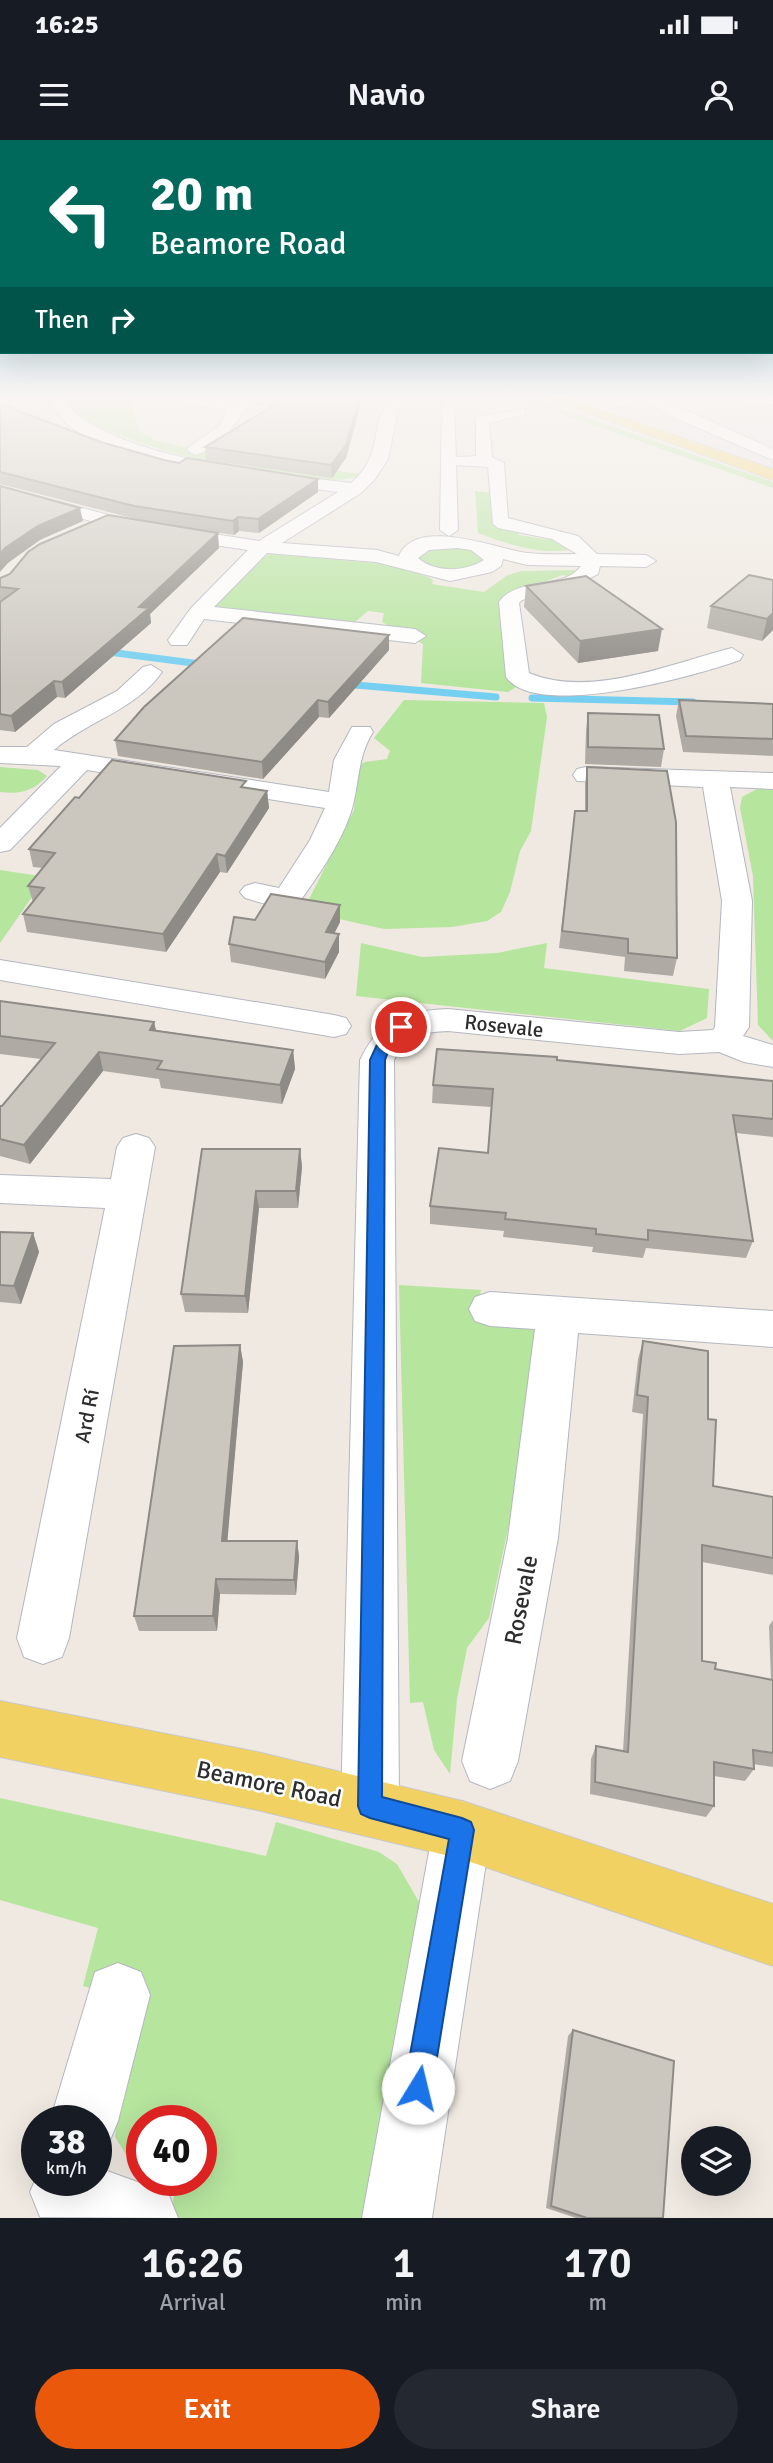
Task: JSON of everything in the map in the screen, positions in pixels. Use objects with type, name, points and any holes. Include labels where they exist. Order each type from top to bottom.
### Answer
[{"type":"main road","name":"Beamore Road","points":[[0,1729],[370,1806],[462,1830],[773,1935]]},
{"type":"street","points":[[13,495],[105,522],[261,547],[413,559],[435,572],[460,574],[489,558],[646,561]]},
{"type":"street","points":[[179,640],[198,612],[261,547],[345,495]]},
{"type":"street","points":[[413,559],[442,536],[445,495]]},
{"type":"street","points":[[499,495],[499,520],[504,524],[573,541],[586,549],[592,560],[592,570],[578,580],[562,586],[515,594],[509,602],[518,677],[526,682],[550,687],[626,683],[683,672],[732,655]]},
{"type":"street","points":[[75,534],[105,522]]},
{"type":"street","points":[[442,536],[467,543],[489,558]]},
{"type":"street","points":[[198,612],[370,622],[415,636]]},
{"type":"street","points":[[33,755],[62,729],[112,705],[151,672]]},
{"type":"street","points":[[254,892],[287,898],[333,821],[340,802],[343,763],[355,741],[379,754]]},
{"type":"street","points":[[0,755],[33,755],[81,761],[340,802]]},
{"type":"street","points":[[0,844],[81,761]]},
{"type":"street","points":[[586,775],[773,781]]},
{"type":"street","points":[[715,779],[737,901],[732,1027],[723,1041]]},
{"type":"street","points":[[0,970],[20,971],[334,1026]]},
{"type":"street","name":"Rosevale","points":[[370,1806],[377,1060],[385,1042],[401,1027],[421,1021],[448,1020],[679,1044],[723,1041],[756,1054],[773,1056]]},
{"type":"street","name":"Ard Rí","points":[[43,1638],[136,1147]]},
{"type":"street","points":[[0,1189],[127,1194]]},
{"type":"street","points":[[490,1309],[773,1328]]},
{"type":"street","name":"Rosevale","points":[[490,1760],[533,1538],[559,1312]]},
{"type":"street","points":[[397,2218],[462,1830]]},
{"type":"street","points":[[88,2105],[118,1995]]},
{"type":"street","points":[[63,2197],[144,2218]]},
{"type":"green space","points":[[475,495],[490,495],[494,522],[519,532],[518,535],[551,540],[554,538],[574,549],[538,550],[478,533]]},
{"type":"green space","points":[[471,548],[486,558],[462,569],[435,567],[419,559],[419,555],[429,549]]},
{"type":"green space","points":[[270,554],[386,564],[428,577],[433,580],[432,584],[484,592],[506,576],[521,571],[580,570],[572,577],[563,575],[502,597],[505,674],[518,686],[508,692],[421,683],[423,644],[382,622],[384,613],[368,611],[355,622],[345,624],[216,608],[214,603],[260,559]]},
{"type":"green space","points":[[404,700],[544,703],[547,717],[531,831],[520,851],[510,892],[501,912],[487,921],[452,927],[384,929],[303,911],[354,810],[357,766],[387,759],[390,751],[374,738]]},
{"type":"green space","points":[[0,767],[38,770],[47,776],[26,791],[0,792]]},
{"type":"green space","points":[[757,789],[773,789],[773,1041],[758,1025],[753,876],[740,808],[742,797]]},
{"type":"green space","points":[[0,870],[46,877],[0,943]]},
{"type":"green space","points":[[361,943],[422,957],[497,953],[547,943],[544,968],[709,989],[707,1018],[680,1031],[356,996]]},
{"type":"green space","points":[[399,1285],[481,1290],[474,1318],[536,1324],[528,1405],[512,1510],[489,1618],[467,1648],[457,1699],[450,1774],[434,1750],[423,1702],[410,1703]]},
{"type":"green space","points":[[0,1798],[266,1856],[276,1822],[379,1852],[397,1864],[427,1916],[376,2218],[169,2218],[174,2196],[217,2196],[217,2105],[126,2105],[126,2154],[115,2137],[120,2094],[145,2002],[83,1986],[98,1928],[0,1900]]},
{"type":"building","points":[[0,495],[33,495],[80,508],[38,526],[0,554]]},
{"type":"building","points":[[91,495],[294,495],[258,519],[238,517],[233,521],[134,506]]},
{"type":"building","points":[[108,515],[218,533],[139,607],[149,608],[62,682],[54,681],[11,716],[0,714],[0,602],[18,589],[0,587],[0,578],[10,574],[28,552],[40,544]]},
{"type":"building","points":[[749,575],[773,580],[773,613],[767,619],[711,606]]},
{"type":"building","points":[[586,576],[662,629],[580,641],[526,586]]},
{"type":"building","points":[[243,618],[389,635],[328,702],[318,700],[262,762],[115,740],[144,707]]},
{"type":"building","points":[[679,700],[773,704],[773,739],[686,736]]},
{"type":"building","points":[[588,713],[659,715],[664,749],[588,747]]},
{"type":"building","points":[[112,760],[246,781],[241,787],[267,791],[225,856],[217,854],[163,934],[23,914],[44,888],[28,886],[55,853],[29,849]]},
{"type":"building","points":[[587,767],[667,771],[676,822],[677,958],[628,953],[628,939],[562,931],[575,811],[587,811]]},
{"type":"building","points":[[271,894],[340,905],[326,932],[339,934],[325,962],[229,944],[234,917],[255,920]]},
{"type":"building","points":[[0,1001],[154,1022],[150,1030],[293,1050],[280,1085],[157,1069],[162,1061],[99,1052],[24,1145],[0,1139],[0,1106],[55,1043],[0,1036]]},
{"type":"building","points":[[437,1049],[557,1057],[557,1060],[773,1081],[773,1119],[733,1115],[753,1241],[648,1230],[648,1240],[596,1234],[596,1229],[505,1219],[506,1213],[430,1206],[439,1148],[488,1153],[493,1089],[433,1085]]},
{"type":"building","points":[[202,1149],[300,1149],[296,1191],[256,1191],[245,1296],[181,1294]]},
{"type":"building","points":[[0,1232],[33,1233],[14,1286],[0,1285]]},
{"type":"building","points":[[643,1341],[708,1351],[708,1419],[716,1420],[713,1486],[773,1497],[773,1558],[702,1545],[702,1661],[716,1663],[715,1669],[773,1680],[773,1753],[753,1750],[754,1769],[714,1762],[714,1806],[595,1782],[596,1746],[628,1752],[648,1397],[637,1395]]},
{"type":"building","points":[[240,1345],[222,1541],[297,1541],[294,1580],[216,1579],[213,1616],[134,1616],[174,1346]]},
{"type":"building","points":[[573,2030],[674,2061],[663,2218],[587,2218],[551,2206]]},
{"type":"waterway","points":[[101,651],[208,665]]},
{"type":"waterway","points":[[344,684],[496,697]]},
{"type":"waterway","points":[[532,698],[693,702]]},
{"type":"route","points":[[401,1027],[385,1042],[377,1060],[370,1806],[462,1830],[418,2088]]}]
